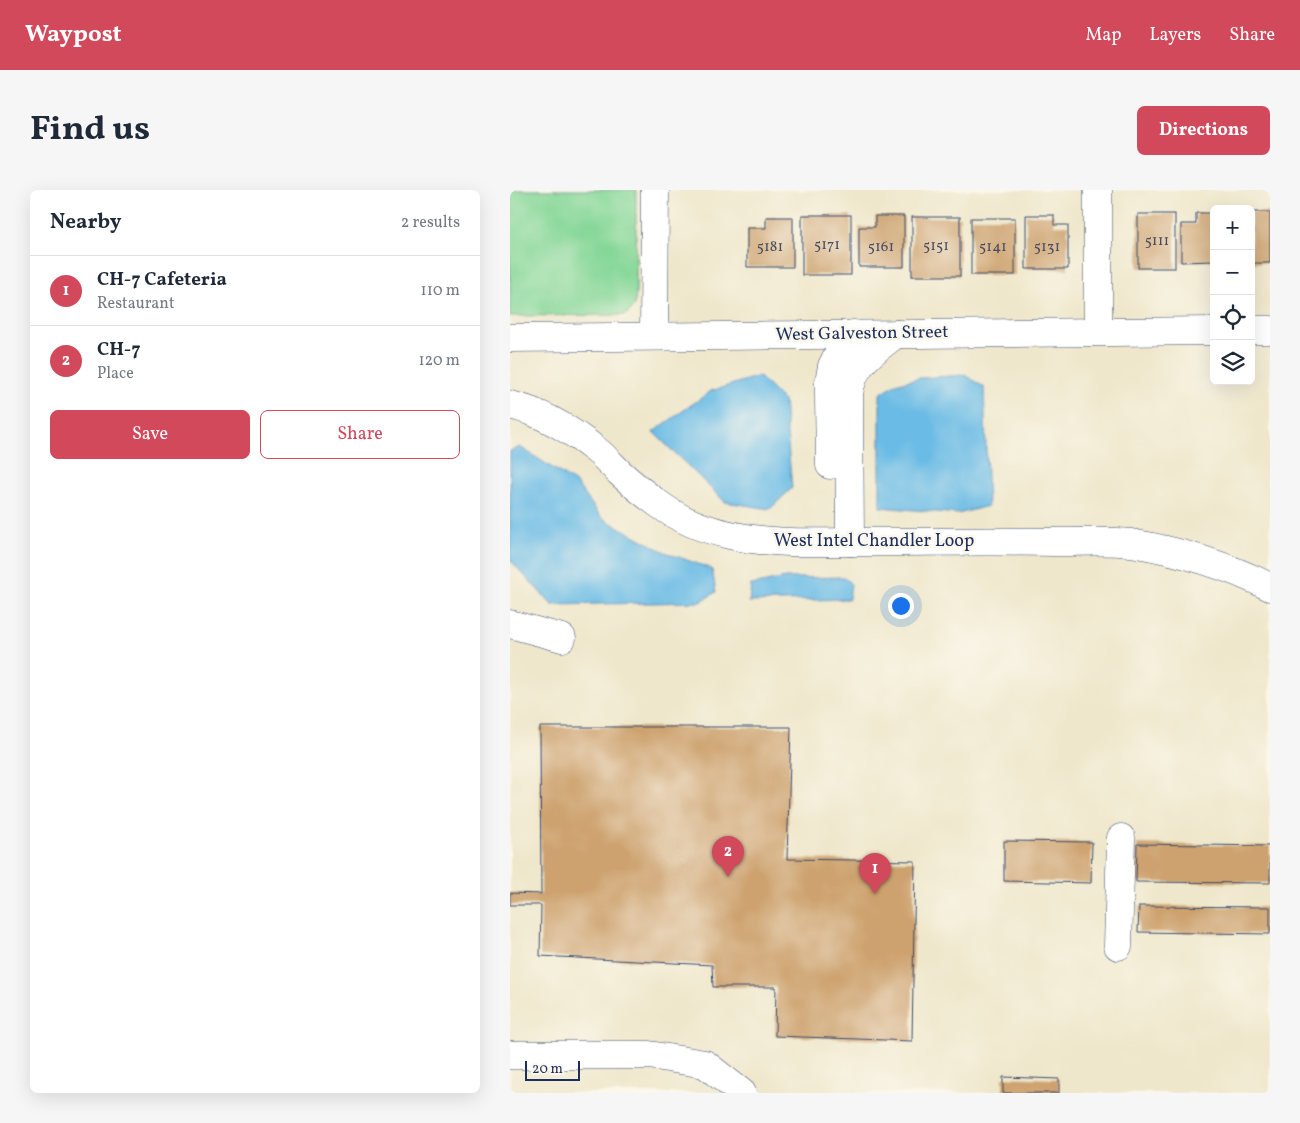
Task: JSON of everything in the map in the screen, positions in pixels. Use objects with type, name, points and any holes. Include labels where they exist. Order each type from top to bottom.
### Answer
[{"type":"street","points":[[654,190],[654,336]]},
{"type":"street","points":[[1098,190],[1098,331]]},
{"type":"street","name":"West Galveston Street","points":[[510,338],[1210,330]]},
{"type":"street","points":[[1255,330],[1270,330]]},
{"type":"street","points":[[840,542],[829,382],[834,360],[854,334]]},
{"type":"street","points":[[840,542],[850,386],[860,363],[896,334]]},
{"type":"street","name":"West Intel Chandler Loop","points":[[510,405],[524,408],[578,437],[662,506],[684,519],[712,531],[753,540],[778,543],[1127,543],[1168,550],[1196,558],[1228,568],[1270,587]]},
{"type":"street","points":[[510,624],[562,638]]},
{"type":"street","points":[[1118,946],[1121,838]]},
{"type":"street","points":[[510,1055],[649,1055],[705,1064],[742,1093]]},
{"type":"green space","points":[[510,190],[636,190],[636,292],[633,308],[625,315],[510,316]]},
{"type":"water","points":[[965,375],[984,387],[988,506],[958,514],[880,507],[880,394],[895,384],[919,378]]},
{"type":"water","points":[[759,376],[784,401],[792,488],[770,509],[725,502],[653,432],[711,391]]},
{"type":"water","points":[[520,447],[576,483],[602,518],[665,552],[712,569],[716,592],[700,602],[552,605],[510,560],[510,451]]},
{"type":"water","points":[[844,577],[851,584],[849,599],[749,602],[751,585],[786,578]]},
{"type":"building","points":[[1255,212],[1270,212],[1270,263],[1255,263]]},
{"type":"building","points":[[1196,213],[1210,213],[1210,261],[1181,262],[1181,224],[1196,224]]},
{"type":"building","points":[[1138,214],[1175,214],[1175,268],[1138,268]]},
{"type":"building","points":[[802,215],[851,215],[851,275],[802,275]]},
{"type":"building","points":[[1026,215],[1054,215],[1054,225],[1068,225],[1068,269],[1026,269]]},
{"type":"building","points":[[875,216],[904,216],[904,267],[859,267],[859,227],[875,227]]},
{"type":"building","points":[[766,217],[793,217],[793,267],[747,267],[747,228],[766,228]]},
{"type":"building","points":[[912,217],[960,217],[960,276],[912,276]]},
{"type":"building","points":[[971,218],[1015,218],[1015,275],[971,275]]},
{"type":"building","points":[[540,727],[791,727],[787,859],[915,861],[912,1041],[775,1036],[776,987],[713,987],[712,965],[540,956],[541,905],[510,905],[510,893],[541,894]]},
{"type":"building","points":[[1004,841],[1092,842],[1091,883],[1004,881]]},
{"type":"building","points":[[1137,844],[1270,846],[1270,883],[1136,882]]},
{"type":"building","points":[[1139,906],[1270,907],[1270,934],[1138,932]]},
{"type":"building","points":[[1003,1077],[1059,1079],[1059,1093],[1003,1093]]},
{"type":"place","name":"CH-7","points":[[728,877]]},
{"type":"place","name":"CH-7 Cafeteria","points":[[875,894]]}]
